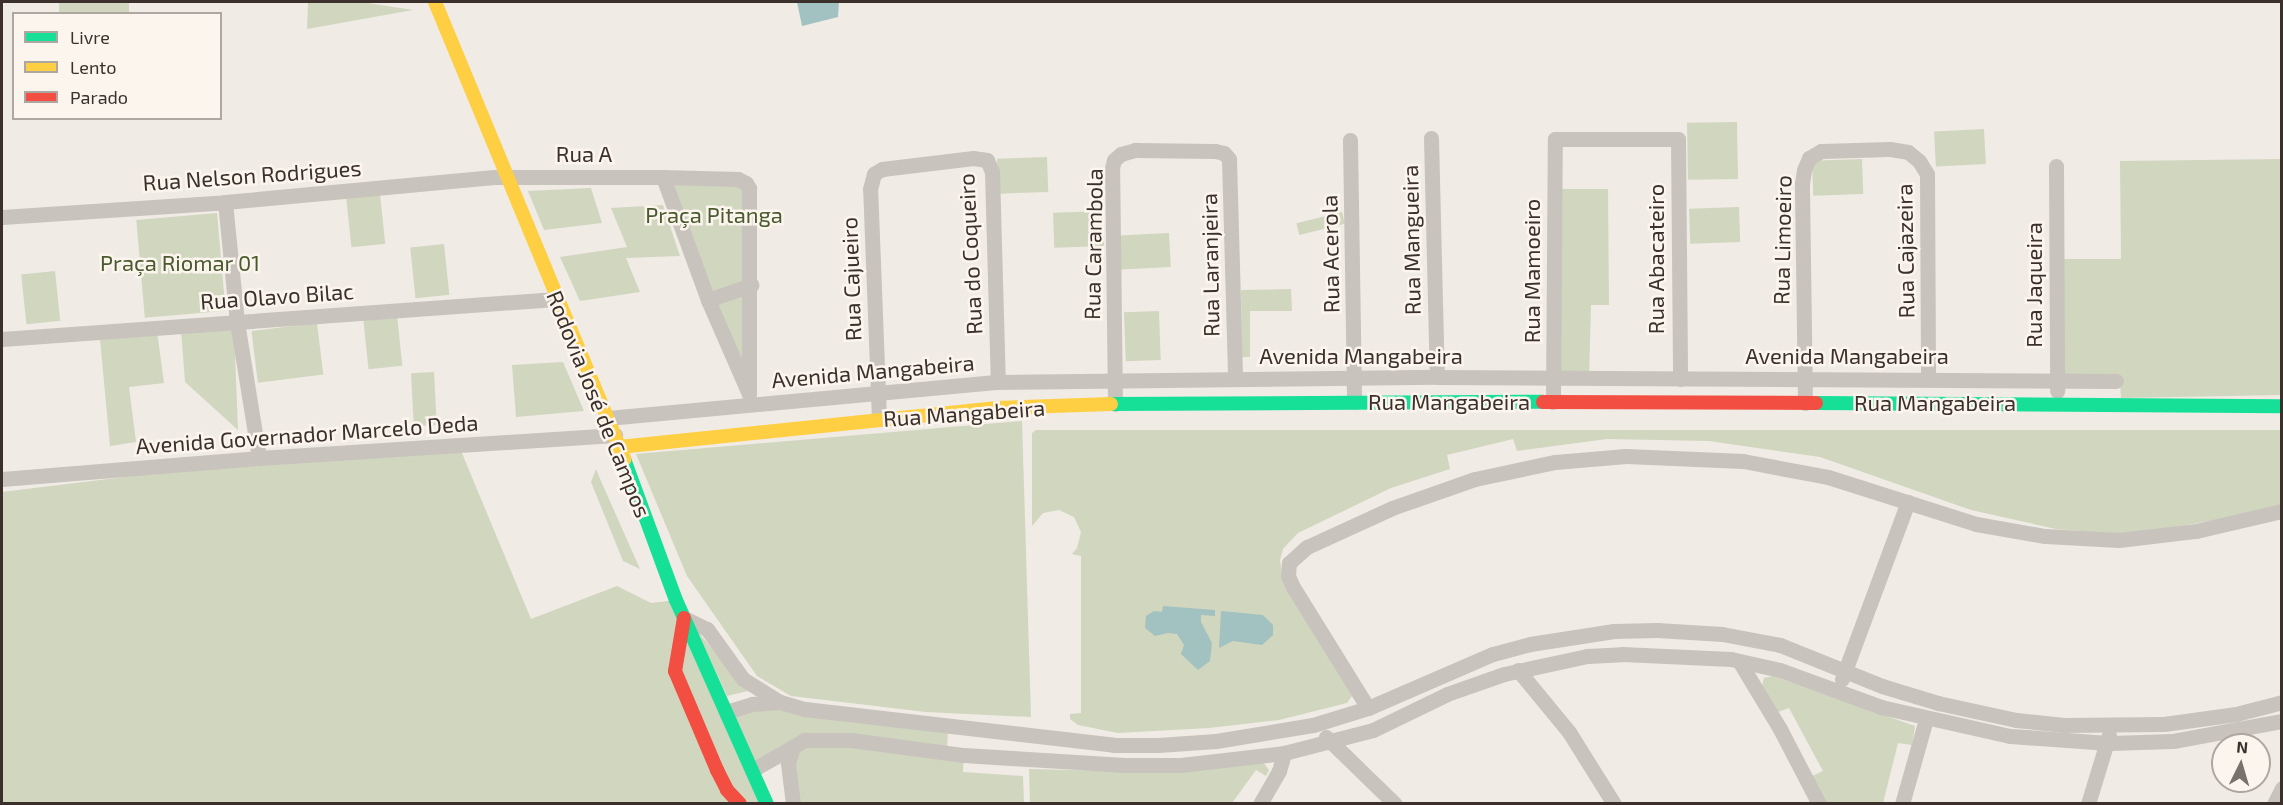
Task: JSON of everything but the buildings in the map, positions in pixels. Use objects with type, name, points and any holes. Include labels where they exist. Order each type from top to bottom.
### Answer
[{"type":"street","name":"Rodovia José de Campos","points":[[435,2],[556,299],[608,418],[684,618],[767,804]]},
{"type":"street","name":"Rua Mangueira","points":[[1431,138],[1437,377]]},
{"type":"street","name":"Rua Abacateiro","points":[[1555,139],[1678,139],[1680,379]]},
{"type":"street","name":"Rua Mamoeiro","points":[[1553,402],[1555,139]]},
{"type":"street","name":"Rua Acerola","points":[[1350,140],[1354,402]]},
{"type":"street","name":"Rua Limoeiro","points":[[1804,403],[1802,184],[1809,158],[1821,151],[1890,149],[1908,152],[1919,160]]},
{"type":"street","name":"Rua Carambola","points":[[1115,404],[1112,168],[1114,160],[1121,154],[1135,150],[1224,153]]},
{"type":"street","name":"Rua Laranjeira","points":[[1224,153],[1230,167],[1235,378]]},
{"type":"street","name":"Rua do Coqueiro","points":[[874,174],[882,169],[973,158],[987,160],[992,172],[998,382]]},
{"type":"street","name":"Rua Cajazeira","points":[[1919,160],[1927,174],[1929,189],[1928,378]]},
{"type":"street","name":"Rua Jaqueira","points":[[2056,166],[2057,403]]},
{"type":"street","name":"Rua Cajueiro","points":[[874,174],[870,189],[879,419]]},
{"type":"street","name":"Rua A","points":[[506,177],[663,177]]},
{"type":"street","name":"Rua Nelson Rodrigues","points":[[2,217],[225,202],[506,177]]},
{"type":"street","points":[[663,177],[738,179],[746,183],[751,194],[750,399],[708,300],[663,177]]},
{"type":"street","points":[[225,202],[237,322],[259,458]]},
{"type":"street","points":[[708,300],[751,285]]},
{"type":"street","name":"Rua Olavo Bilac","points":[[2,339],[556,299]]},
{"type":"street","name":"Avenida Mangabeira","points":[[608,418],[750,399],[877,395],[998,382],[1115,379],[1437,377],[1928,378],[2116,381]]},
{"type":"street","name":"Rua Mangabeira","points":[[617,441],[997,408],[1115,404],[1553,402],[2282,406]]},
{"type":"street","name":"Avenida Governador Marcelo Deda","points":[[2,479],[259,458],[617,441]]},
{"type":"street","points":[[1368,708],[1293,587],[1288,576],[1289,563],[1306,547],[1392,508],[1475,479],[1555,462],[1626,456],[1743,461],[1828,477],[1976,524],[2045,536],[2119,540],[2196,531],[2282,511]]},
{"type":"street","points":[[1839,692],[1845,669],[1908,502]]},
{"type":"street","points":[[740,804],[727,790],[717,770],[705,736],[675,671],[675,658],[682,640],[684,618],[707,629],[743,680],[780,702],[805,709],[1114,745],[1158,745],[1221,740],[1313,725],[1368,708],[1493,654],[1539,642],[1614,632],[1657,630],[1722,634],[1780,645],[1845,669],[1882,686],[1938,703],[2005,717],[2064,725],[2109,727],[2164,724],[2236,714],[2282,702]]},
{"type":"street","points":[[1614,632],[1622,654]]},
{"type":"street","points":[[717,770],[734,776],[753,770],[804,740],[825,738],[945,753],[1181,765],[1284,753],[1373,730],[1447,694],[1518,670],[1587,656],[1622,654],[1739,661],[1780,670],[1881,708],[2010,736],[2109,743],[2173,741],[2282,721]]},
{"type":"street","points":[[1739,661],[1780,729],[1819,804]]},
{"type":"street","points":[[1518,670],[1569,732],[1614,804]]},
{"type":"street","points":[[705,736],[726,712],[752,704],[780,702]]},
{"type":"street","points":[[1902,804],[1926,719]]},
{"type":"street","points":[[945,753],[949,739],[946,725]]},
{"type":"street","points":[[1313,725],[1395,804]]},
{"type":"street","points":[[2088,804],[2109,743],[2109,727]]},
{"type":"street","points":[[1041,759],[1043,735]]},
{"type":"street","points":[[793,747],[788,763],[793,804]]},
{"type":"street","points":[[1260,804],[1279,771],[1284,753]]},
{"type":"street","points":[[2274,804],[2282,788]]},
{"type":"green space","points":[[59,2],[129,2],[129,12],[59,12]]},
{"type":"green space","points":[[308,2],[361,2],[413,10],[307,29]]},
{"type":"green space","points":[[1737,122],[1738,179],[1688,180],[1687,123]]},
{"type":"green space","points":[[1984,129],[1986,164],[1936,167],[1934,132]]},
{"type":"green space","points":[[1047,157],[1048,192],[998,194],[997,159]]},
{"type":"green space","points":[[1862,159],[1863,194],[1813,196],[1812,161]]},
{"type":"green space","points":[[2281,159],[2281,395],[2121,398],[2120,382],[2057,381],[2056,259],[2121,259],[2120,161]]},
{"type":"green space","name":"Praça Pitanga","points":[[663,177],[746,183],[749,394]]},
{"type":"green space","points":[[591,188],[602,223],[544,230],[528,191]]},
{"type":"green space","points":[[1555,189],[1608,189],[1609,305],[1591,305],[1589,379],[1553,379]]},
{"type":"green space","points":[[380,194],[385,244],[351,247],[346,198]]},
{"type":"green space","points":[[663,205],[680,256],[626,258],[640,292],[580,301],[560,257],[627,247],[611,208]]},
{"type":"green space","points":[[1739,207],[1740,242],[1690,244],[1689,209]]},
{"type":"green space","points":[[1103,211],[1104,246],[1054,248],[1053,213]]},
{"type":"green space","points":[[1342,212],[1345,224],[1299,235],[1296,223]]},
{"type":"green space","name":"Praça Riomar 01","points":[[217,213],[226,311],[145,318],[136,220]]},
{"type":"green space","points":[[1169,233],[1171,267],[1121,270],[1119,236]]},
{"type":"green space","points":[[444,244],[449,295],[416,298],[410,248]]},
{"type":"green space","points":[[55,271],[60,321],[26,324],[21,275]]},
{"type":"green space","points":[[1291,289],[1292,311],[1250,311],[1250,357],[1242,357],[1241,290]]},
{"type":"green space","points":[[1159,311],[1161,360],[1126,361],[1124,312]]},
{"type":"green space","points":[[397,315],[402,366],[369,369],[363,319]]},
{"type":"green space","points":[[317,323],[323,375],[258,383],[251,331]]},
{"type":"green space","points":[[234,329],[238,430],[185,382],[181,330]]},
{"type":"green space","points":[[157,331],[164,383],[129,387],[136,442],[110,446],[100,339]]},
{"type":"green space","points":[[563,362],[584,411],[516,417],[512,365]]},
{"type":"green space","points":[[434,372],[437,425],[414,426],[411,373]]},
{"type":"green space","points":[[1022,421],[1031,717],[926,712],[791,696],[757,676],[687,576],[636,454]]},
{"type":"green space","points":[[1036,430],[2281,430],[2281,506],[2269,511],[2127,535],[2056,529],[1971,510],[1820,457],[1709,441],[1607,439],[1517,451],[1513,439],[1447,455],[1450,469],[1391,488],[1298,533],[1283,549],[1280,560],[1283,582],[1352,696],[1347,703],[1279,720],[1209,728],[1118,733],[1078,725],[1070,719],[1070,714],[1081,713],[1081,556],[1072,554],[1077,548],[1081,532],[1074,517],[1059,510],[1043,513],[1032,526],[1032,433]]},
{"type":"green space","points":[[459,446],[531,619],[617,586],[651,603],[676,600],[726,712],[752,704],[948,731],[947,749],[964,755],[963,772],[1023,776],[1024,803],[793,803],[793,748],[753,770],[767,803],[2,803],[2,492],[286,457]]},
{"type":"green space","points":[[596,469],[640,569],[623,561],[591,482]]},
{"type":"green space","points":[[697,631],[748,691],[727,696]]},
{"type":"green space","points":[[1773,676],[1915,726],[1912,745],[1898,743],[1883,803],[1822,803],[1812,776],[1823,771],[1789,708],[1778,712],[1762,686],[1764,678]]},
{"type":"green space","points":[[1263,762],[1269,770],[1266,776],[1256,770],[1232,803],[1030,804],[1029,769],[1151,772]]},
{"type":"water","points":[[797,2],[839,2],[838,17],[802,26]]},
{"type":"water","points":[[1163,606],[1215,610],[1215,616],[1201,615],[1201,622],[1212,643],[1210,661],[1198,670],[1181,654],[1184,645],[1177,634],[1168,633],[1155,636],[1145,628],[1146,616],[1154,611],[1162,612]]},
{"type":"water","points":[[1221,611],[1263,615],[1273,625],[1273,635],[1262,645],[1233,641],[1219,648]]},
{"type":"traffic: fast","points":[[1111,404],[1543,402]]},
{"type":"traffic: fast","points":[[1816,403],[2282,406]]},
{"type":"traffic: fast","points":[[624,459],[676,600],[767,804]]},
{"type":"traffic: slow","points":[[435,2],[624,459]]},
{"type":"traffic: slow","points":[[619,447],[997,408],[1111,404]]},
{"type":"traffic: jam","points":[[1543,402],[1816,403]]},
{"type":"traffic: jam","points":[[684,618],[675,671],[717,770],[727,790],[740,804]]}]
